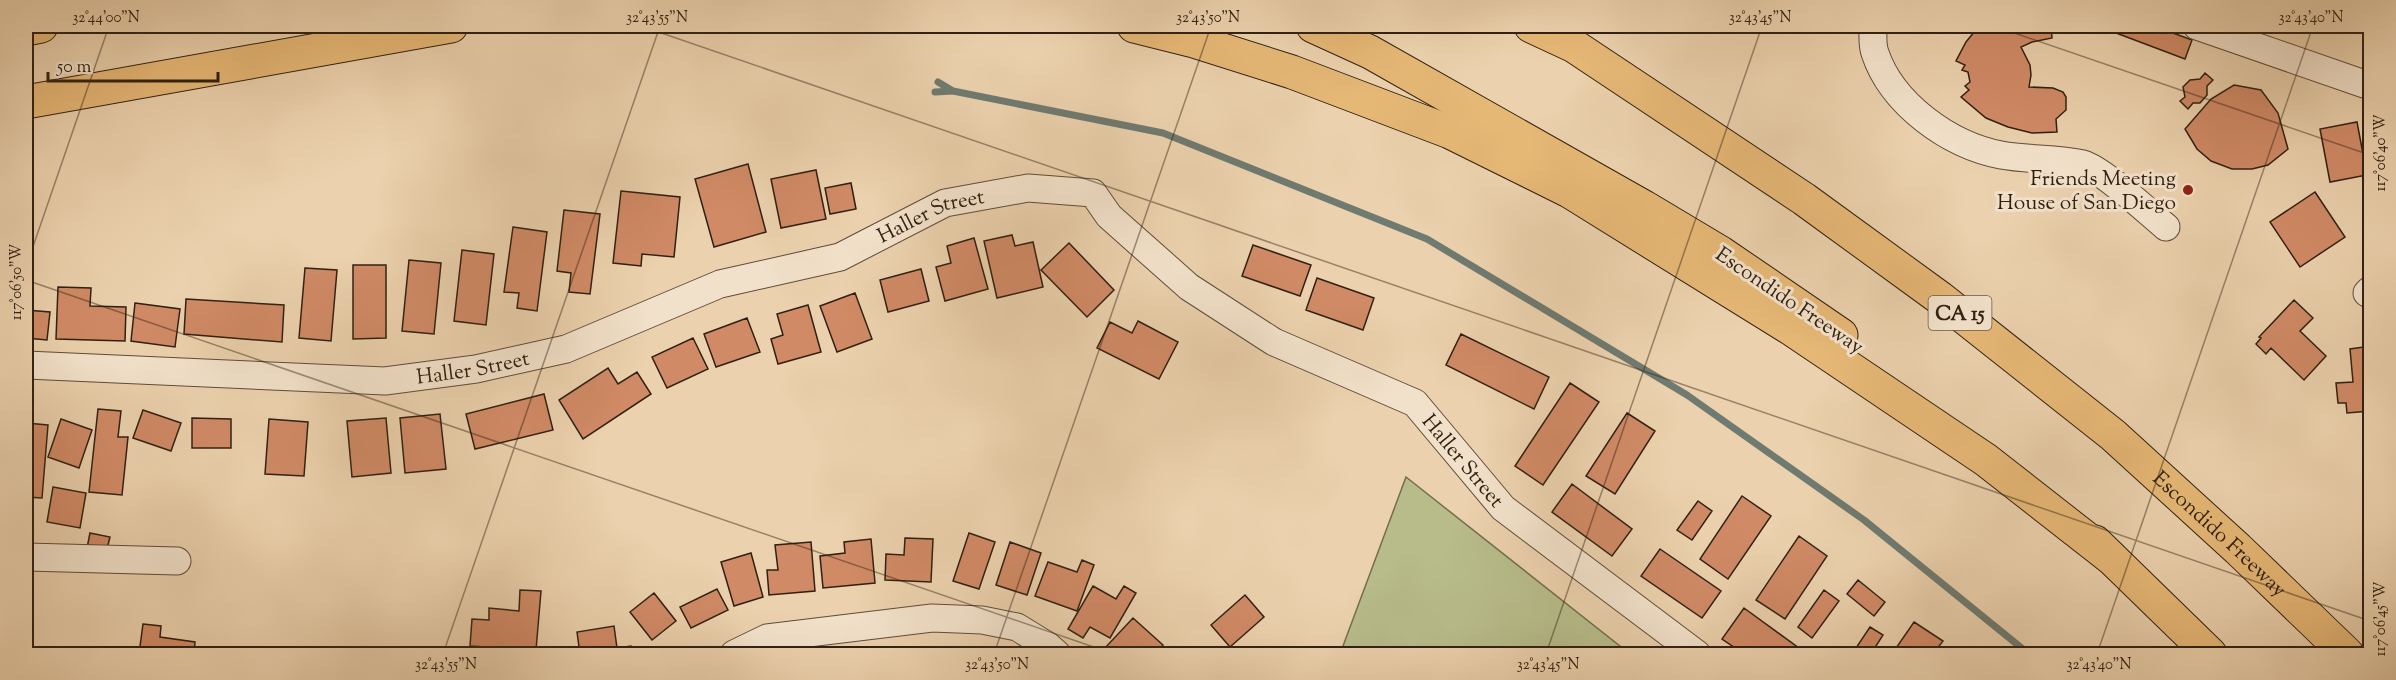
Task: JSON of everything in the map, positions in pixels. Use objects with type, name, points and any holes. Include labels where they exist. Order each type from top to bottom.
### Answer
[{"type":"highway","points":[[26,29],[41,26]]},
{"type":"highway","points":[[26,102],[451,26]]},
{"type":"highway","points":[[1134,26],[1194,41],[1293,72],[1450,132],[1569,191],[1793,330],[1966,447],[2110,557]]},
{"type":"highway","name":"Escondido Freeway","points":[[1313,26],[1370,52],[1721,253],[1916,386],[2030,477],[2210,654]]},
{"type":"highway","name":"Escondido Freeway","points":[[1531,26],[1574,46],[1804,199],[1940,298],[2113,435],[2238,549],[2347,654]]},
{"type":"street","points":[[1873,26],[1874,51],[1886,78],[1929,123],[1949,136],[2001,155],[2084,165],[2099,173],[2166,228]]},
{"type":"street","points":[[2197,26],[2370,86]]},
{"type":"street","name":"Haller Street","points":[[26,365],[386,381],[476,369],[566,349],[720,284],[840,257],[945,203],[1028,188],[1094,194],[1109,216],[1189,287],[1274,342],[1415,403],[1503,508],[1697,654]]},
{"type":"street","points":[[26,557],[177,561]]},
{"type":"street","points":[[734,654],[766,638],[932,618],[982,620],[1017,627],[1057,654]]},
{"type":"green space","points":[[1406,477],[1630,654],[1340,654]]},
{"type":"building","points":[[1979,26],[2051,26],[2052,38],[2021,47],[2030,65],[2029,87],[2053,88],[2063,92],[2066,97],[2066,110],[2056,119],[2057,132],[2032,133],[2008,127],[1986,118],[1961,97],[1969,90],[1965,86],[1970,82],[1968,72],[1962,70],[1965,65],[1956,61],[1966,42]]},
{"type":"building","points":[[2104,26],[2154,26],[2192,40],[2185,59],[2103,28]]},
{"type":"building","points":[[2205,73],[2213,80],[2207,86],[2207,95],[2200,103],[2193,103],[2188,109],[2180,101],[2185,97],[2183,87],[2190,80],[2200,79]]},
{"type":"building","points":[[2234,85],[2261,90],[2278,113],[2288,149],[2268,165],[2252,169],[2232,169],[2211,161],[2197,149],[2185,129],[2211,99]]},
{"type":"building","points":[[2357,122],[2367,175],[2330,182],[2320,129]]},
{"type":"building","points":[[748,164],[766,232],[714,247],[695,179]]},
{"type":"building","points":[[816,170],[826,219],[781,228],[771,179]]},
{"type":"building","points":[[851,183],[856,209],[830,214],[825,188]]},
{"type":"building","points":[[621,191],[680,197],[674,257],[642,254],[641,266],[613,263]]},
{"type":"building","points":[[2315,192],[2345,237],[2300,267],[2270,222]]},
{"type":"building","points":[[564,210],[600,214],[590,294],[569,292],[571,273],[557,271]]},
{"type":"building","points":[[513,227],[547,232],[537,311],[517,308],[519,293],[504,292]]},
{"type":"building","points":[[1012,235],[1015,246],[1033,242],[1043,287],[997,298],[984,241]]},
{"type":"building","points":[[974,238],[988,289],[945,301],[936,267],[951,263],[947,246]]},
{"type":"building","points":[[1069,243],[1114,290],[1087,317],[1041,270]]},
{"type":"building","points":[[1253,245],[1311,265],[1300,296],[1242,276]]},
{"type":"building","points":[[462,250],[494,254],[486,325],[454,321]]},
{"type":"building","points":[[409,260],[441,263],[434,334],[402,331]]},
{"type":"building","points":[[353,265],[386,265],[386,338],[353,339]]},
{"type":"building","points":[[305,268],[337,270],[331,341],[299,338]]},
{"type":"building","points":[[921,269],[929,301],[888,312],[880,280]]},
{"type":"building","points":[[1317,278],[1374,298],[1363,330],[1306,310]]},
{"type":"building","points":[[58,287],[91,288],[90,306],[126,307],[125,341],[56,339]]},
{"type":"building","points":[[855,293],[872,339],[837,352],[820,306]]},
{"type":"building","points":[[186,299],[284,305],[282,342],[184,334]]},
{"type":"building","points":[[2294,300],[2313,318],[2300,331],[2326,356],[2304,380],[2271,348],[2266,354],[2256,344],[2261,338],[2259,337]]},
{"type":"building","points":[[135,303],[180,309],[175,347],[131,341]]},
{"type":"building","points":[[808,305],[821,352],[778,364],[771,339],[783,335],[777,314]]},
{"type":"building","points":[[26,310],[50,312],[47,340],[26,338]]},
{"type":"building","points":[[747,318],[760,352],[716,367],[704,334]]},
{"type":"building","points":[[1138,321],[1178,342],[1159,379],[1097,348],[1110,322],[1132,333]]},
{"type":"building","points":[[1461,334],[1549,377],[1534,409],[1446,365]]},
{"type":"building","points":[[693,338],[708,369],[667,388],[652,357]]},
{"type":"building","points":[[2370,347],[2370,411],[2347,413],[2346,403],[2338,403],[2336,383],[2353,382],[2350,349]]},
{"type":"building","points":[[608,368],[618,384],[637,372],[651,394],[583,439],[559,400]]},
{"type":"building","points":[[1570,383],[1599,402],[1543,485],[1515,466]]},
{"type":"building","points":[[544,394],[553,430],[475,449],[466,414]]},
{"type":"building","points":[[98,409],[121,411],[118,437],[128,437],[122,495],[89,492]]},
{"type":"building","points":[[143,410],[181,423],[171,451],[133,438]]},
{"type":"building","points":[[1627,413],[1655,431],[1615,494],[1586,476]]},
{"type":"building","points":[[440,414],[446,469],[405,473],[400,418]]},
{"type":"building","points":[[192,418],[231,419],[231,448],[192,448]]},
{"type":"building","points":[[386,418],[391,473],[352,477],[347,421]]},
{"type":"building","points":[[61,419],[92,430],[79,468],[48,457]]},
{"type":"building","points":[[269,419],[308,422],[304,476],[265,474]]},
{"type":"building","points":[[26,423],[48,425],[42,498],[26,497]]},
{"type":"building","points":[[1572,484],[1632,529],[1612,556],[1552,512]]},
{"type":"building","points":[[53,487],[86,493],[80,528],[47,522]]},
{"type":"building","points":[[1742,496],[1771,516],[1728,579],[1700,559]]},
{"type":"building","points":[[1698,501],[1712,511],[1692,540],[1677,530]]},
{"type":"building","points":[[90,533],[110,537],[105,557],[86,553]]},
{"type":"building","points":[[969,533],[995,542],[979,589],[953,581]]},
{"type":"building","points":[[1799,536],[1827,556],[1785,619],[1756,600]]},
{"type":"building","points":[[905,538],[933,539],[931,582],[885,580],[886,554],[904,555]]},
{"type":"building","points":[[871,539],[875,583],[823,588],[820,556],[845,553],[844,542]]},
{"type":"building","points":[[811,542],[815,591],[769,595],[767,570],[778,570],[775,545]]},
{"type":"building","points":[[1010,542],[1041,553],[1027,595],[996,585]]},
{"type":"building","points":[[1660,549],[1721,591],[1702,618],[1641,576]]},
{"type":"building","points":[[751,553],[763,597],[734,606],[721,562]]},
{"type":"building","points":[[1082,560],[1094,565],[1077,611],[1035,596],[1048,562],[1077,572]]},
{"type":"building","points":[[1858,580],[1885,602],[1874,616],[1847,594]]},
{"type":"building","points":[[1093,586],[1116,599],[1124,586],[1136,593],[1110,638],[1090,627],[1083,638],[1068,629]]},
{"type":"building","points":[[717,589],[728,610],[691,628],[680,607]]},
{"type":"building","points":[[520,590],[541,591],[536,650],[470,646],[472,619],[489,620],[489,608],[519,611]]},
{"type":"building","points":[[1824,590],[1839,601],[1812,638],[1798,627]]},
{"type":"building","points":[[654,593],[676,621],[652,640],[630,612]]},
{"type":"building","points":[[1245,595],[1264,617],[1230,647],[1211,625]]},
{"type":"building","points":[[1744,608],[1803,651],[1801,654],[1744,654],[1722,639]]},
{"type":"building","points":[[1133,618],[1163,645],[1154,654],[1109,654],[1103,650]]},
{"type":"building","points":[[1914,622],[1943,641],[1933,654],[1892,654]]},
{"type":"building","points":[[143,624],[161,626],[160,637],[195,642],[194,654],[139,654]]},
{"type":"building","points":[[614,626],[617,648],[631,646],[633,654],[580,654],[577,632]]},
{"type":"building","points":[[1870,627],[1883,635],[1871,654],[1852,654]]},
{"type":"building","points":[[401,652],[431,654],[401,654]]},
{"type":"waterway","points":[[938,82],[953,91]]},
{"type":"waterway","points":[[935,92],[953,91],[1163,133],[1427,239],[1687,395],[1864,520],[2029,654]]},
{"type":"place","name":"Friends Meeting House of San Diego","points":[[2188,190]]}]
